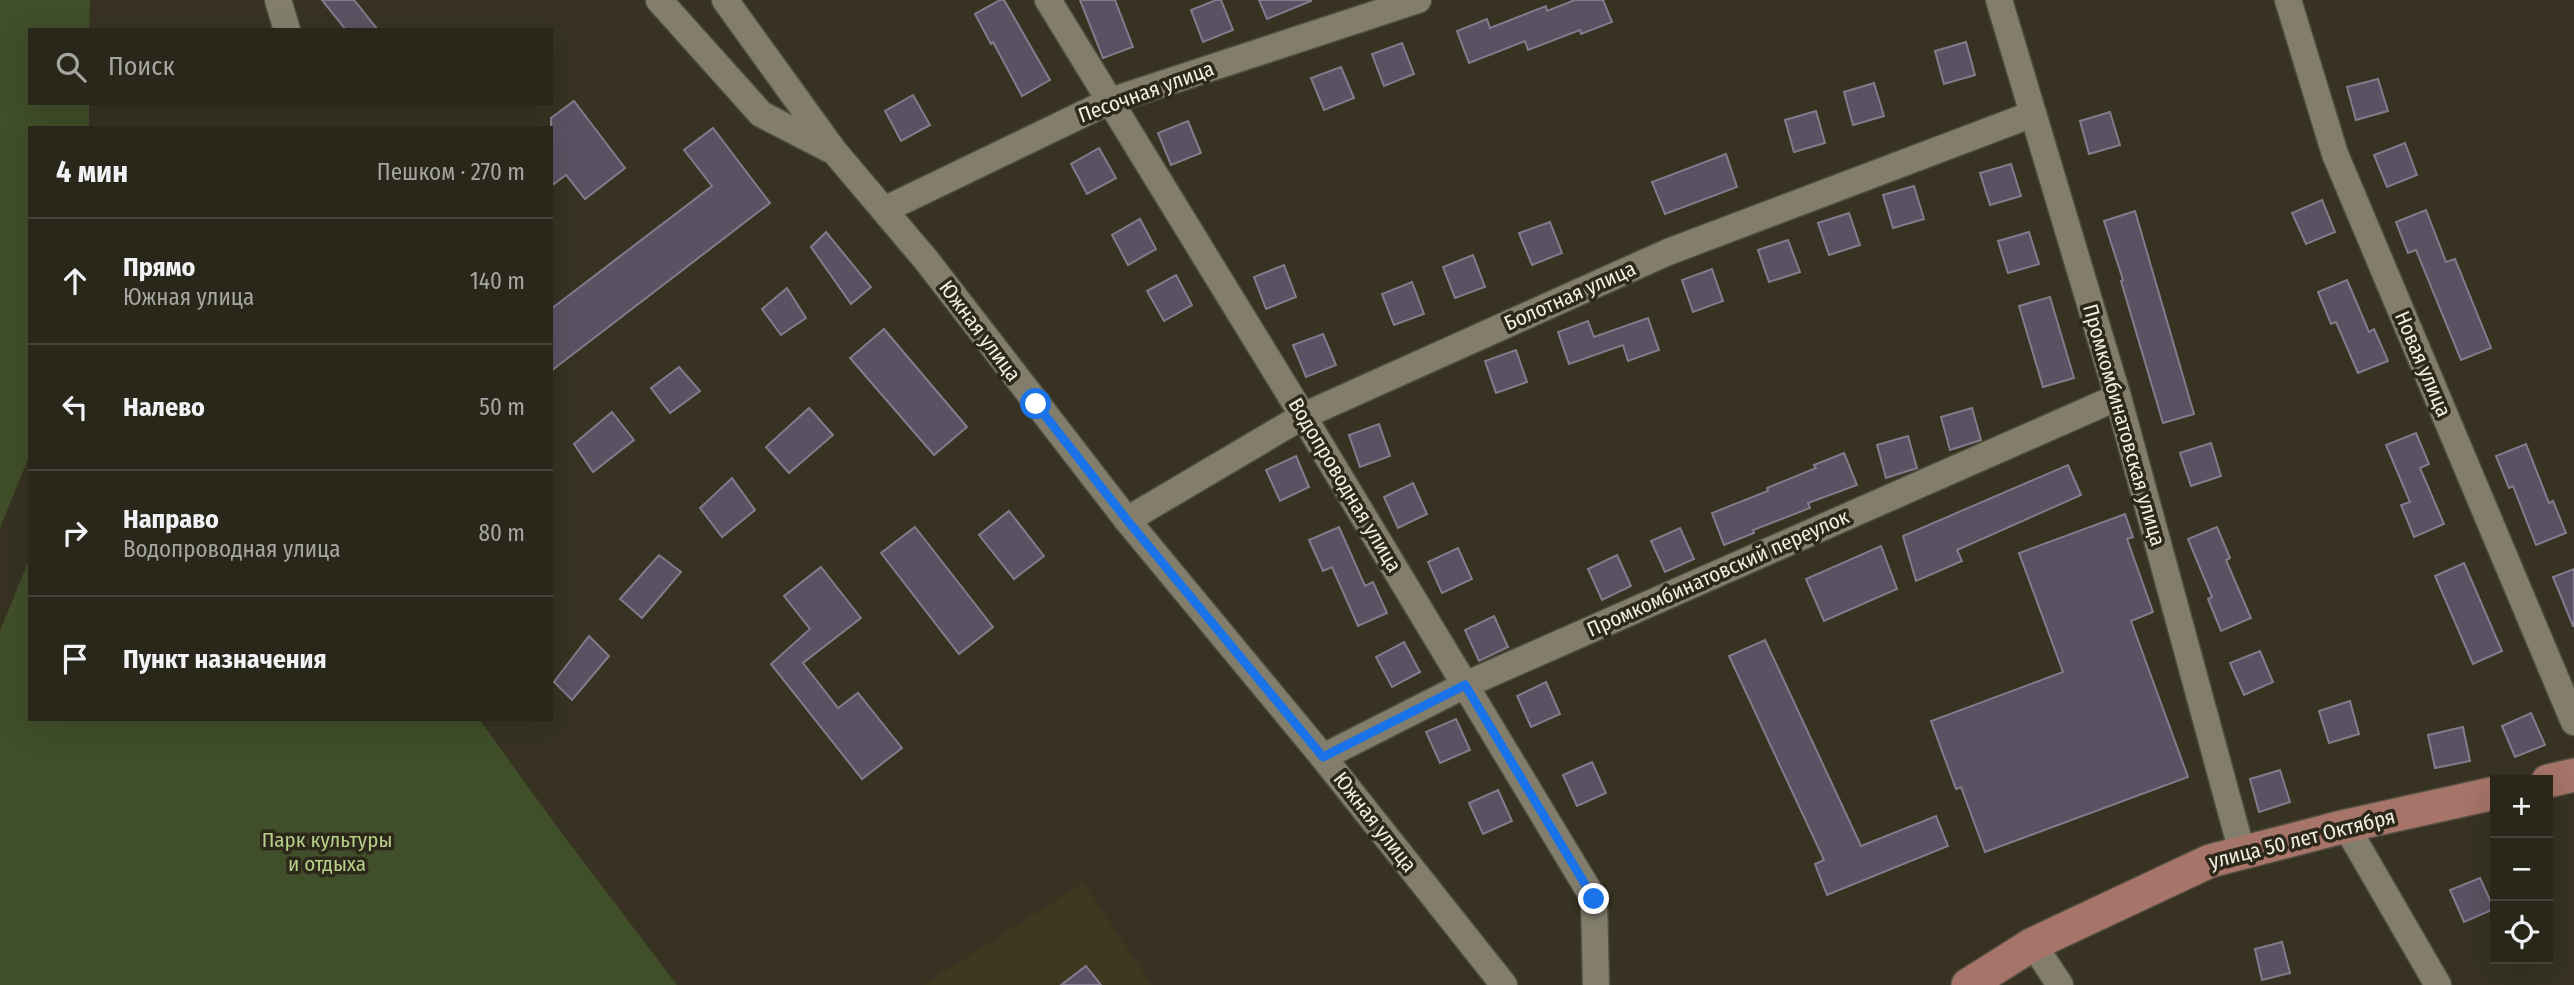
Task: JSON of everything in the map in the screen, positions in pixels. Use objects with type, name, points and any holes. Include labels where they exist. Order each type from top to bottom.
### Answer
[{"type":"main road","points":[[2553,780],[2574,775]]},
{"type":"main road","name":"улица 50 лет Октября","points":[[1968,985],[2033,944],[2210,861],[2346,826],[2490,794]]},
{"type":"street","points":[[278,0],[286,28]]},
{"type":"street","points":[[659,0],[761,114],[834,151]]},
{"type":"street","name":"Южная улица","points":[[725,0],[834,151],[926,261],[1127,520],[1323,757],[1504,985]]},
{"type":"street","name":"Водопроводная улица","points":[[1048,0],[1594,899],[1596,985]]},
{"type":"street","name":"Песочная улица","points":[[884,210],[1110,101],[1418,0]]},
{"type":"street","name":"Промкомбинатовская улица","points":[[1999,0],[2118,397],[2242,852]]},
{"type":"street","name":"Новая улица","points":[[2288,0],[2335,154],[2574,722]]},
{"type":"street","name":"Болотная улица","points":[[1127,520],[1303,416],[1668,252],[2033,114]]},
{"type":"street","name":"Промкомбинатовский переулок","points":[[1323,757],[1465,685],[2118,397]]},
{"type":"street","points":[[2346,826],[2438,985]]},
{"type":"street","points":[[2033,944],[2060,985]]},
{"type":"shaded area","points":[[1083,883],[1152,985],[923,985]]},
{"type":"green space","points":[[0,0],[90,0],[89,28],[28,28],[28,105],[89,105],[89,126],[28,126],[28,459],[0,528]]},
{"type":"green space","name":"Парк культуры и отдыха","points":[[28,562],[28,721],[480,721],[677,985],[0,985],[0,631]]},
{"type":"building","points":[[322,0],[354,0],[376,28],[344,28]]},
{"type":"building","points":[[1004,0],[1050,80],[1022,96],[975,14]]},
{"type":"building","points":[[1080,0],[1115,0],[1133,47],[1103,58]]},
{"type":"building","points":[[1221,0],[1233,30],[1203,42],[1191,10]]},
{"type":"building","points":[[1259,0],[1311,0],[1311,1],[1267,19]]},
{"type":"building","points":[[1575,0],[1603,0],[1612,22],[1581,34],[1580,30],[1528,50],[1525,41],[1469,63],[1457,31],[1487,19],[1490,28],[1546,6],[1547,11]]},
{"type":"building","points":[[1966,42],[1975,75],[1944,84],[1935,51]]},
{"type":"building","points":[[1402,43],[1414,74],[1384,86],[1372,54]]},
{"type":"building","points":[[1341,67],[1354,98],[1324,110],[1311,78]]},
{"type":"building","points":[[2378,79],[2388,111],[2356,120],[2347,87]]},
{"type":"building","points":[[1874,83],[1884,116],[1853,125],[1844,92]]},
{"type":"building","points":[[913,95],[930,125],[901,141],[885,111]]},
{"type":"building","points":[[574,101],[625,168],[585,199],[566,175],[553,185],[551,118]]},
{"type":"building","points":[[1816,111],[1825,143],[1794,152],[1785,120]]},
{"type":"building","points":[[2110,112],[2120,145],[2089,154],[2080,121]]},
{"type":"building","points":[[1188,121],[1201,153],[1171,165],[1158,133]]},
{"type":"building","points":[[713,128],[770,203],[553,369],[553,307],[712,186],[684,150]]},
{"type":"building","points":[[2405,143],[2417,175],[2387,187],[2374,155]]},
{"type":"building","points":[[1099,148],[1116,178],[1087,194],[1071,164]]},
{"type":"building","points":[[1726,154],[1737,187],[1665,214],[1652,182]]},
{"type":"building","points":[[2011,164],[2021,196],[1990,205],[1980,173]]},
{"type":"building","points":[[1914,186],[1924,219],[1893,228],[1883,195]]},
{"type":"building","points":[[2322,200],[2335,232],[2306,244],[2292,213]]},
{"type":"building","points":[[2426,210],[2446,262],[2455,259],[2491,348],[2461,360],[2416,250],[2408,253],[2396,222]]},
{"type":"building","points":[[2135,211],[2194,414],[2163,423],[2104,221]]},
{"type":"building","points":[[1849,213],[1860,245],[1829,255],[1818,223]]},
{"type":"building","points":[[1140,219],[1156,249],[1128,265],[1112,235]]},
{"type":"building","points":[[1550,222],[1562,253],[1532,265],[1519,233]]},
{"type":"building","points":[[826,232],[871,287],[851,304],[811,247]]},
{"type":"building","points":[[2029,232],[2039,264],[2008,273],[1998,241]]},
{"type":"building","points":[[1788,240],[1800,272],[1769,282],[1758,250]]},
{"type":"building","points":[[1473,255],[1485,287],[1455,298],[1443,267]]},
{"type":"building","points":[[1284,265],[1296,297],[1266,309],[1254,277]]},
{"type":"building","points":[[1712,269],[1723,301],[1693,312],[1682,280]]},
{"type":"building","points":[[1176,275],[1192,305],[1164,321],[1147,291]]},
{"type":"building","points":[[2347,280],[2369,332],[2374,329],[2388,361],[2358,373],[2336,322],[2331,324],[2318,292]]},
{"type":"building","points":[[1412,282],[1424,314],[1394,325],[1382,294]]},
{"type":"building","points":[[787,288],[806,318],[781,335],[762,309]]},
{"type":"building","points":[[2050,297],[2074,378],[2043,387],[2019,306]]},
{"type":"building","points":[[1648,318],[1659,350],[1628,361],[1623,345],[1569,364],[1558,332],[1588,321],[1594,337]]},
{"type":"building","points":[[884,329],[967,427],[934,455],[850,358]]},
{"type":"building","points":[[1323,334],[1336,365],[1306,377],[1293,345]]},
{"type":"building","points":[[1516,350],[1527,382],[1496,393],[1485,361]]},
{"type":"building","points":[[679,367],[700,391],[670,413],[651,388]]},
{"type":"building","points":[[809,408],[833,435],[789,473],[766,447]]},
{"type":"building","points":[[1972,408],[1981,440],[1950,450],[1941,417]]},
{"type":"building","points":[[612,412],[634,440],[593,472],[574,444]]},
{"type":"building","points":[[1379,424],[1390,456],[1360,467],[1349,435]]},
{"type":"building","points":[[2416,433],[2429,464],[2420,468],[2444,524],[2414,537],[2401,505],[2410,502],[2386,445]]},
{"type":"building","points":[[1908,436],[1917,468],[1886,478],[1877,445]]},
{"type":"building","points":[[2211,443],[2221,476],[2191,486],[2180,453]]},
{"type":"building","points":[[2526,444],[2549,503],[2553,501],[2566,533],[2536,545],[2513,486],[2509,488],[2496,456]]},
{"type":"building","points":[[1844,453],[1857,485],[1808,503],[1810,508],[1753,530],[1754,533],[1724,545],[1712,513],[1768,491],[1767,488]]},
{"type":"building","points":[[1296,456],[1309,487],[1280,501],[1266,470]]},
{"type":"building","points":[[2068,465],[2081,495],[1957,550],[1962,561],[1916,581],[1903,536]]},
{"type":"building","points":[[732,478],[755,510],[722,537],[700,508]]},
{"type":"building","points":[[1413,483],[1427,514],[1398,528],[1384,497]]},
{"type":"building","points":[[1009,511],[1044,556],[1014,579],[979,535]]},
{"type":"building","points":[[2125,514],[2133,537],[2127,539],[2153,612],[2131,621],[2188,777],[1985,852],[1961,787],[1956,789],[1931,721],[2063,672],[2019,553]]},
{"type":"building","points":[[915,527],[993,627],[959,654],[881,553]]},
{"type":"building","points":[[1339,527],[1365,586],[1373,582],[1387,613],[1358,626],[1332,567],[1323,571],[1309,540]]},
{"type":"building","points":[[2217,527],[2230,558],[2226,560],[2251,618],[2221,631],[2208,599],[2212,597],[2188,539]]},
{"type":"building","points":[[1680,528],[1694,559],[1665,572],[1651,541]]},
{"type":"building","points":[[1881,546],[1897,589],[1824,621],[1806,579]]},
{"type":"building","points":[[1458,548],[1472,579],[1442,593],[1428,562]]},
{"type":"building","points":[[659,555],[681,572],[642,618],[620,599]]},
{"type":"building","points":[[1617,555],[1631,586],[1602,600],[1588,569]]},
{"type":"building","points":[[2464,563],[2502,651],[2473,664],[2435,576]]},
{"type":"building","points":[[821,567],[861,618],[803,663],[838,708],[858,693],[902,748],[862,779],[771,664],[810,629],[784,596]]},
{"type":"building","points":[[2574,569],[2574,626],[2573,626],[2553,577]]},
{"type":"building","points":[[1494,616],[1508,647],[1479,661],[1465,630]]},
{"type":"building","points":[[589,636],[609,656],[572,700],[554,682]]},
{"type":"building","points":[[1765,640],[1861,846],[1936,816],[1948,846],[1827,895],[1815,864],[1824,860],[1729,656]]},
{"type":"building","points":[[1404,642],[1420,672],[1392,687],[1376,657]]},
{"type":"building","points":[[2260,651],[2273,682],[2244,695],[2230,663]]},
{"type":"building","points":[[1546,682],[1560,714],[1531,727],[1517,696]]},
{"type":"building","points":[[2350,701],[2359,734],[2329,743],[2319,711]]},
{"type":"building","points":[[2531,713],[2545,745],[2515,757],[2502,726]]},
{"type":"building","points":[[1456,719],[1470,750],[1440,763],[1426,732]]},
{"type":"building","points":[[2463,727],[2470,761],[2435,768],[2428,735]]},
{"type":"building","points":[[1592,762],[1606,793],[1577,806],[1563,775]]},
{"type":"building","points":[[2280,770],[2290,802],[2259,812],[2250,779]]},
{"type":"building","points":[[1498,790],[1512,821],[1483,834],[1469,803]]},
{"type":"building","points":[[2480,878],[2490,900],[2490,911],[2464,922],[2450,890]]},
{"type":"building","points":[[2282,942],[2290,973],[2262,980],[2255,949]]},
{"type":"building","points":[[1086,966],[1101,985],[1061,985]]},
{"type":"route","points":[[1036,404],[1127,520],[1323,757],[1465,685],[1594,899]]}]
